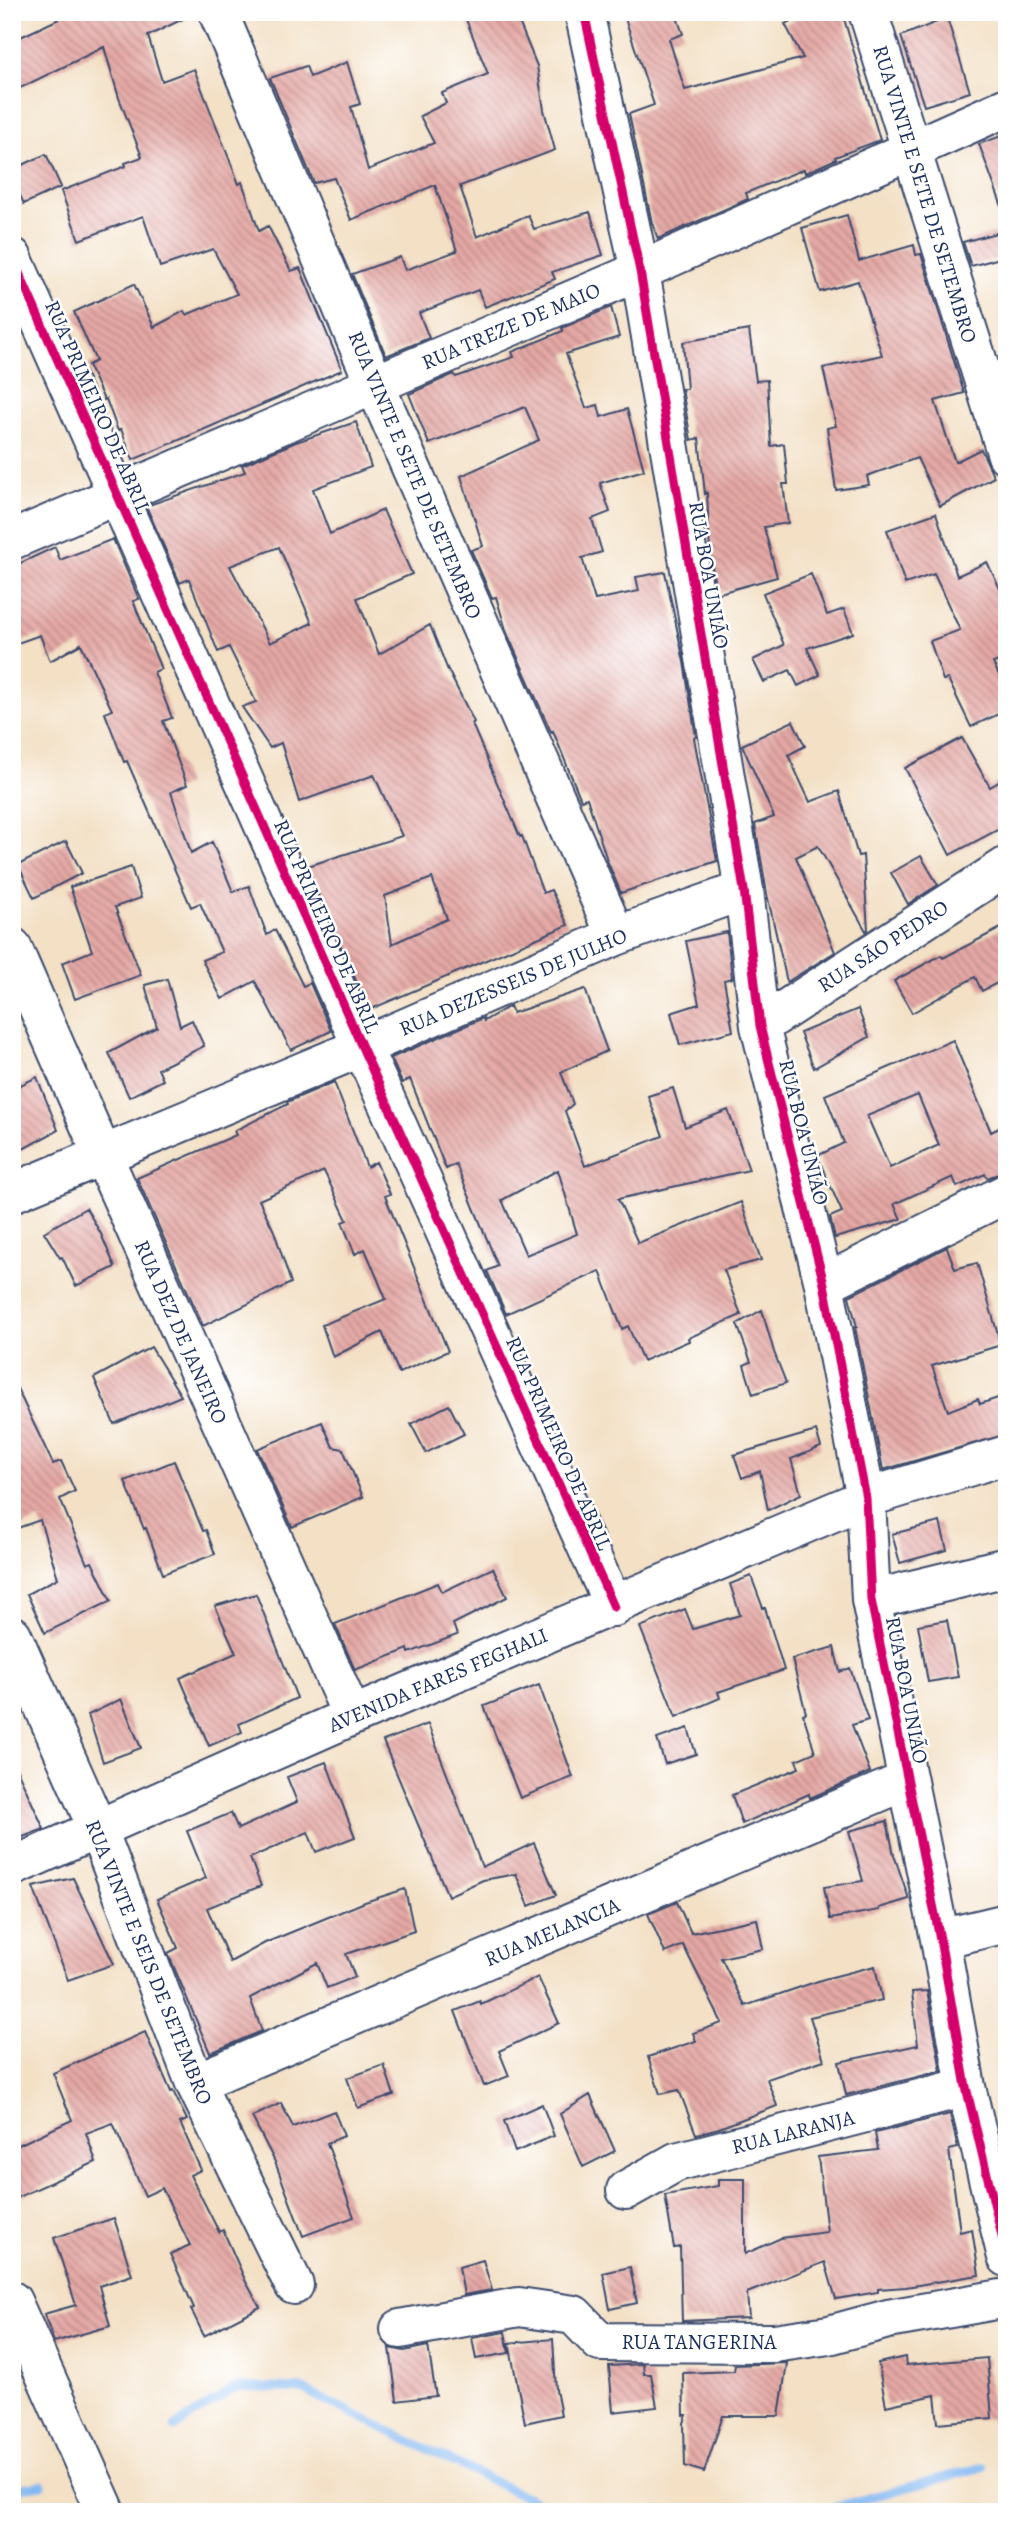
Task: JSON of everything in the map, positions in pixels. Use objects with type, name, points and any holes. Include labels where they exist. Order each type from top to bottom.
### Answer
[{"type":"street","name":"RUA VINTE E SETE DE SETEMBRO","points":[[218,12],[375,385],[616,936]]},
{"type":"street","name":"RUA BOA UNIÃO","points":[[584,12],[640,271],[744,890],[760,1026],[824,1284],[866,1498],[871,1600],[940,1939],[966,2087],[1007,2257]]},
{"type":"street","name":"RUA VINTE E SETE DE SETEMBRO","points":[[869,12],[910,151],[1007,455]]},
{"type":"street","name":"RUA TREZE DE MAIO","points":[[12,540],[640,271],[1007,107]]},
{"type":"street","name":"RUA PRIMEIRO DE ABRIL","points":[[12,257],[614,1607]]},
{"type":"street","name":"RUA SÃO PEDRO","points":[[760,1026],[1007,866]]},
{"type":"street","name":"RUA DEZESSEIS DE JULHO","points":[[12,1193],[362,1047],[616,936],[744,890]]},
{"type":"street","name":"RUA DEZ DE JANEIRO","points":[[12,947],[352,1716]]},
{"type":"street","points":[[824,1284],[1007,1193]]},
{"type":"street","name":"AVENIDA FARES FEGHALI","points":[[12,1867],[352,1716],[866,1498],[1007,1455]]},
{"type":"street","points":[[871,1600],[1007,1567]]},
{"type":"street","name":"RUA VINTE E SEIS DE SETEMBRO","points":[[12,1635],[97,1830],[195,2084],[294,2285]]},
{"type":"street","name":"RUA MELANCIA","points":[[195,2084],[908,1780]]},
{"type":"street","points":[[940,1939],[1007,1923]]},
{"type":"street","name":"RUA LARANJA","points":[[626,2190],[676,2162],[966,2087]]},
{"type":"street","name":"RUA TANGERINA","points":[[400,2329],[519,2307],[574,2315],[600,2342],[774,2343],[829,2335],[888,2319],[1007,2298]]},
{"type":"street","points":[[12,2301],[106,2512]]},
{"type":"building","points":[[56,12],[197,12],[148,36],[162,81],[194,69],[239,184],[242,182],[259,231],[268,226],[291,271],[300,268],[342,370],[133,460],[121,429],[118,431],[106,399],[104,400],[88,365],[96,361],[74,312],[134,284],[154,327],[184,311],[186,315],[237,294],[213,249],[160,267],[143,216],[79,240],[61,191],[126,166],[125,163],[142,157],[119,98],[104,47],[12,92],[12,41],[59,19]]},
{"type":"building","points":[[463,12],[515,12],[537,66],[544,110],[555,150],[460,186],[477,237],[528,215],[534,229],[590,212],[603,255],[552,272],[555,279],[485,307],[478,290],[419,313],[429,338],[386,356],[352,274],[400,257],[405,270],[457,251],[435,185],[351,220],[334,178],[314,183],[270,78],[306,66],[310,77],[347,62],[360,104],[351,107],[368,170],[434,143],[420,116],[446,103],[442,93],[488,74]]},
{"type":"building","points":[[641,12],[675,12],[683,34],[669,39],[685,90],[803,58],[785,24],[811,12],[842,12],[880,140],[835,157],[836,159],[805,173],[804,169],[746,193],[748,199],[658,239],[652,223],[629,114],[654,105],[625,18]]},
{"type":"building","points":[[947,18],[970,92],[924,106],[901,36]]},
{"type":"building","points":[[1007,134],[1007,212],[1004,212],[979,144]]},
{"type":"building","points":[[46,154],[61,187],[24,204],[12,178],[12,170]]},
{"type":"building","points":[[847,215],[859,261],[914,245],[916,255],[921,254],[964,393],[935,401],[955,462],[981,449],[994,477],[940,506],[917,458],[867,476],[869,485],[836,490],[827,428],[836,426],[823,368],[882,355],[858,281],[820,292],[802,228]]},
{"type":"building","points":[[1007,230],[1007,256],[971,266],[963,242]]},
{"type":"building","points":[[611,307],[619,337],[566,354],[586,408],[598,405],[601,417],[627,409],[644,470],[600,483],[610,512],[592,519],[602,552],[582,558],[595,600],[639,591],[636,577],[665,572],[684,662],[696,737],[694,738],[717,861],[621,893],[608,863],[587,798],[581,800],[553,731],[551,732],[507,633],[496,597],[492,598],[471,550],[483,546],[461,476],[539,440],[525,407],[429,444],[409,394],[454,374],[456,377],[514,357],[512,352]]},
{"type":"building","points":[[749,330],[756,381],[767,380],[771,446],[784,444],[788,484],[783,484],[788,523],[764,527],[777,577],[716,594],[699,438],[691,440],[682,389],[687,389],[683,342]]},
{"type":"building","points":[[356,422],[371,467],[313,489],[330,534],[383,510],[412,574],[357,598],[379,654],[430,625],[447,668],[474,722],[472,724],[520,837],[522,836],[543,893],[551,890],[568,925],[369,1010],[315,888],[308,866],[402,836],[374,775],[299,802],[281,743],[270,748],[242,707],[256,702],[229,647],[218,652],[189,579],[180,583],[146,506],[245,472],[242,465],[296,442]],"holes":[[[279,547],[312,623],[270,643],[230,566]],[[432,878],[447,919],[392,944],[385,896]]]},
{"type":"building","points":[[936,513],[957,576],[987,562],[1007,603],[1007,658],[993,663],[1007,691],[1007,710],[971,727],[948,679],[943,680],[930,641],[960,630],[934,574],[905,584],[887,530]]},
{"type":"building","points":[[113,539],[139,599],[133,601],[161,669],[154,672],[172,718],[163,721],[187,785],[171,792],[191,853],[212,842],[233,892],[249,886],[267,935],[275,930],[303,986],[310,983],[331,1031],[291,1050],[255,981],[222,999],[202,960],[222,952],[200,903],[191,907],[127,761],[124,762],[105,713],[112,710],[81,644],[50,661],[40,635],[12,645],[12,567],[55,547],[60,560]]},
{"type":"building","points":[[811,574],[827,615],[844,609],[853,633],[807,648],[820,675],[798,686],[790,670],[764,682],[753,660],[784,645],[763,593]]},
{"type":"building","points":[[793,721],[805,746],[788,755],[810,802],[839,791],[858,856],[863,855],[868,930],[866,931],[818,846],[796,857],[835,952],[787,982],[767,894],[755,824],[774,817],[742,745]]},
{"type":"building","points":[[962,738],[990,787],[1007,777],[1007,825],[950,855],[905,768]]},
{"type":"building","points":[[66,841],[82,873],[34,898],[18,865]]},
{"type":"building","points":[[921,856],[938,885],[908,904],[891,873]]},
{"type":"building","points":[[131,867],[141,898],[115,907],[141,975],[75,999],[62,963],[92,951],[70,887]]},
{"type":"building","points":[[1007,925],[1007,978],[982,991],[975,977],[912,1013],[894,981],[941,955],[943,958]]},
{"type":"building","points":[[727,932],[732,978],[724,980],[733,1031],[680,1045],[671,1013],[699,1004],[686,941]]},
{"type":"building","points":[[167,979],[180,1026],[192,1020],[204,1046],[158,1069],[163,1080],[129,1097],[109,1053],[157,1027],[145,985]]},
{"type":"building","points":[[585,989],[607,1051],[561,1072],[573,1104],[565,1111],[585,1166],[663,1136],[648,1096],[673,1088],[685,1127],[728,1110],[749,1170],[618,1199],[638,1243],[741,1202],[761,1260],[724,1270],[741,1315],[643,1361],[628,1326],[622,1329],[600,1271],[506,1314],[487,1271],[498,1266],[456,1164],[446,1169],[410,1079],[402,1083],[391,1058],[483,1018],[484,1021],[510,1006],[513,1013]],"holes":[[[558,1170],[577,1234],[526,1255],[502,1200]]]},
{"type":"building","points":[[858,1009],[869,1037],[814,1068],[800,1033]]},
{"type":"building","points":[[953,1040],[991,1132],[1007,1124],[1007,1171],[987,1178],[985,1174],[957,1187],[953,1177],[894,1204],[901,1219],[835,1238],[830,1217],[842,1212],[817,1156],[844,1143],[825,1095]],"holes":[[[918,1095],[939,1145],[890,1168],[867,1116]]]},
{"type":"building","points":[[37,1077],[58,1130],[12,1155],[12,1089]]},
{"type":"building","points":[[334,1082],[367,1167],[376,1162],[390,1194],[385,1196],[448,1351],[399,1373],[382,1332],[333,1357],[322,1325],[386,1299],[365,1249],[355,1254],[342,1222],[347,1220],[324,1171],[259,1200],[274,1231],[291,1283],[203,1326],[137,1178],[236,1135],[234,1131],[288,1104],[287,1102]]},
{"type":"building","points":[[86,1208],[115,1267],[76,1286],[62,1257],[60,1258],[44,1232]]},
{"type":"building","points":[[947,1247],[955,1269],[977,1263],[1001,1345],[932,1366],[948,1411],[978,1399],[980,1404],[1007,1395],[1007,1434],[883,1470],[849,1296]]},
{"type":"building","points":[[762,1310],[786,1383],[753,1394],[744,1365],[751,1362],[737,1324]]},
{"type":"building","points":[[151,1347],[181,1396],[114,1424],[94,1378]]},
{"type":"building","points":[[12,1378],[53,1464],[61,1461],[75,1491],[60,1499],[87,1564],[92,1562],[111,1601],[45,1633],[27,1594],[58,1578],[40,1520],[12,1530]]},
{"type":"building","points":[[449,1405],[464,1434],[426,1453],[411,1424]]},
{"type":"building","points":[[322,1422],[333,1447],[343,1449],[363,1497],[292,1527],[257,1449]]},
{"type":"building","points":[[816,1431],[821,1447],[791,1459],[801,1494],[768,1510],[760,1471],[742,1478],[734,1455]]},
{"type":"building","points":[[174,1461],[215,1554],[163,1574],[125,1481]]},
{"type":"building","points":[[940,1522],[947,1550],[900,1563],[892,1534]]},
{"type":"building","points":[[493,1568],[507,1597],[453,1624],[457,1635],[409,1653],[408,1649],[355,1670],[335,1624],[438,1583],[442,1592]]},
{"type":"building","points":[[751,1576],[765,1608],[784,1670],[718,1692],[720,1698],[676,1717],[640,1627],[685,1609],[693,1629],[740,1615],[730,1584]]},
{"type":"building","points":[[256,1594],[297,1698],[239,1724],[242,1732],[209,1746],[180,1678],[236,1653],[215,1606]]},
{"type":"building","points":[[947,1620],[958,1677],[928,1682],[918,1625]]},
{"type":"building","points":[[834,1647],[840,1672],[850,1668],[868,1720],[852,1725],[870,1772],[810,1798],[809,1794],[742,1824],[732,1795],[799,1768],[796,1760],[815,1752],[803,1714],[806,1713],[792,1659]]},
{"type":"building","points":[[539,1685],[573,1777],[520,1798],[484,1706]]},
{"type":"building","points":[[121,1699],[141,1748],[103,1762],[88,1715]]},
{"type":"building","points":[[428,1724],[482,1867],[534,1843],[556,1895],[529,1906],[516,1874],[483,1880],[448,1896],[383,1741]]},
{"type":"building","points":[[688,1728],[696,1754],[665,1764],[657,1739]]},
{"type":"building","points":[[12,1759],[44,1829],[12,1841]]},
{"type":"building","points":[[326,1762],[355,1837],[316,1852],[308,1832],[250,1858],[261,1886],[207,1908],[230,1962],[265,1943],[365,1902],[405,1889],[414,1931],[346,1954],[355,1977],[327,1988],[317,1963],[250,1998],[262,2031],[210,2053],[168,1953],[178,1948],[157,1899],[206,1878],[187,1831],[231,1813],[238,1829],[297,1802],[287,1777]]},
{"type":"building","points":[[887,1821],[894,1855],[909,1899],[879,1910],[830,1919],[824,1887],[863,1881],[849,1831]]},
{"type":"building","points":[[73,1878],[114,1964],[68,1980],[33,1887]]},
{"type":"building","points":[[677,1902],[691,1933],[757,1919],[763,1949],[721,1958],[745,2006],[824,1979],[875,1966],[882,2000],[810,2017],[824,2060],[767,2079],[777,2106],[696,2134],[679,2090],[660,2094],[648,2057],[696,2041],[693,2033],[722,2023],[683,1945],[665,1953],[648,1914]]},
{"type":"building","points":[[538,1977],[559,2023],[499,2051],[509,2076],[484,2086],[455,2011],[480,2001],[481,2004]]},
{"type":"building","points":[[927,1991],[941,2071],[846,2095],[839,2062],[918,2045],[912,1992]]},
{"type":"building","points":[[145,2032],[171,2092],[173,2091],[187,2120],[180,2123],[201,2170],[190,2175],[219,2232],[223,2230],[260,2307],[204,2336],[170,2254],[190,2245],[162,2188],[145,2196],[113,2123],[86,2133],[96,2162],[12,2200],[12,2148],[72,2120],[53,2073]]},
{"type":"building","points":[[384,2065],[394,2095],[358,2108],[347,2078]]},
{"type":"building","points":[[590,2095],[615,2151],[583,2167],[560,2114]]},
{"type":"building","points":[[281,2103],[293,2127],[334,2111],[344,2136],[327,2143],[354,2217],[303,2236],[275,2162],[252,2117]]},
{"type":"building","points":[[542,2104],[554,2136],[515,2152],[504,2121]]},
{"type":"building","points":[[950,2114],[958,2148],[949,2150],[960,2232],[972,2229],[979,2275],[878,2289],[878,2292],[836,2299],[825,2262],[747,2293],[749,2318],[682,2321],[680,2247],[674,2248],[665,2195],[718,2186],[718,2179],[745,2179],[745,2254],[781,2238],[827,2232],[818,2157],[878,2150],[875,2133]]},
{"type":"building","points":[[114,2218],[132,2275],[99,2286],[110,2326],[54,2342],[44,2314],[76,2305],[54,2238]]},
{"type":"building","points":[[483,2260],[492,2290],[464,2295],[459,2267]]},
{"type":"building","points":[[630,2267],[637,2303],[610,2309],[603,2273]]},
{"type":"building","points":[[505,2332],[509,2353],[476,2359],[472,2338]]},
{"type":"building","points":[[553,2339],[556,2390],[561,2415],[525,2423],[509,2343]]},
{"type":"building","points":[[428,2346],[436,2396],[397,2401],[390,2348],[404,2351]]},
{"type":"building","points":[[905,2357],[906,2365],[987,2358],[992,2418],[938,2423],[935,2395],[886,2406],[878,2363]]},
{"type":"building","points":[[787,2363],[779,2416],[723,2416],[704,2472],[685,2466],[684,2423],[687,2415],[684,2415],[683,2373],[734,2371],[735,2365]]},
{"type":"building","points":[[643,2364],[644,2374],[651,2374],[657,2407],[613,2412],[609,2366]]},
{"type":"waterway","points":[[175,2427],[237,2387],[302,2389],[557,2512]]},
{"type":"waterway","points":[[816,2512],[983,2467]]},
{"type":"waterway","points":[[12,2489],[42,2485]]},
{"type":"waterway","points":[[633,2512],[644,2512]]},
{"type":"cycle path","points":[[584,12],[640,271],[744,890],[760,1026],[824,1284],[866,1498],[871,1600],[940,1939],[966,2087],[1007,2257]]},
{"type":"cycle path","points":[[12,257],[614,1607]]}]
